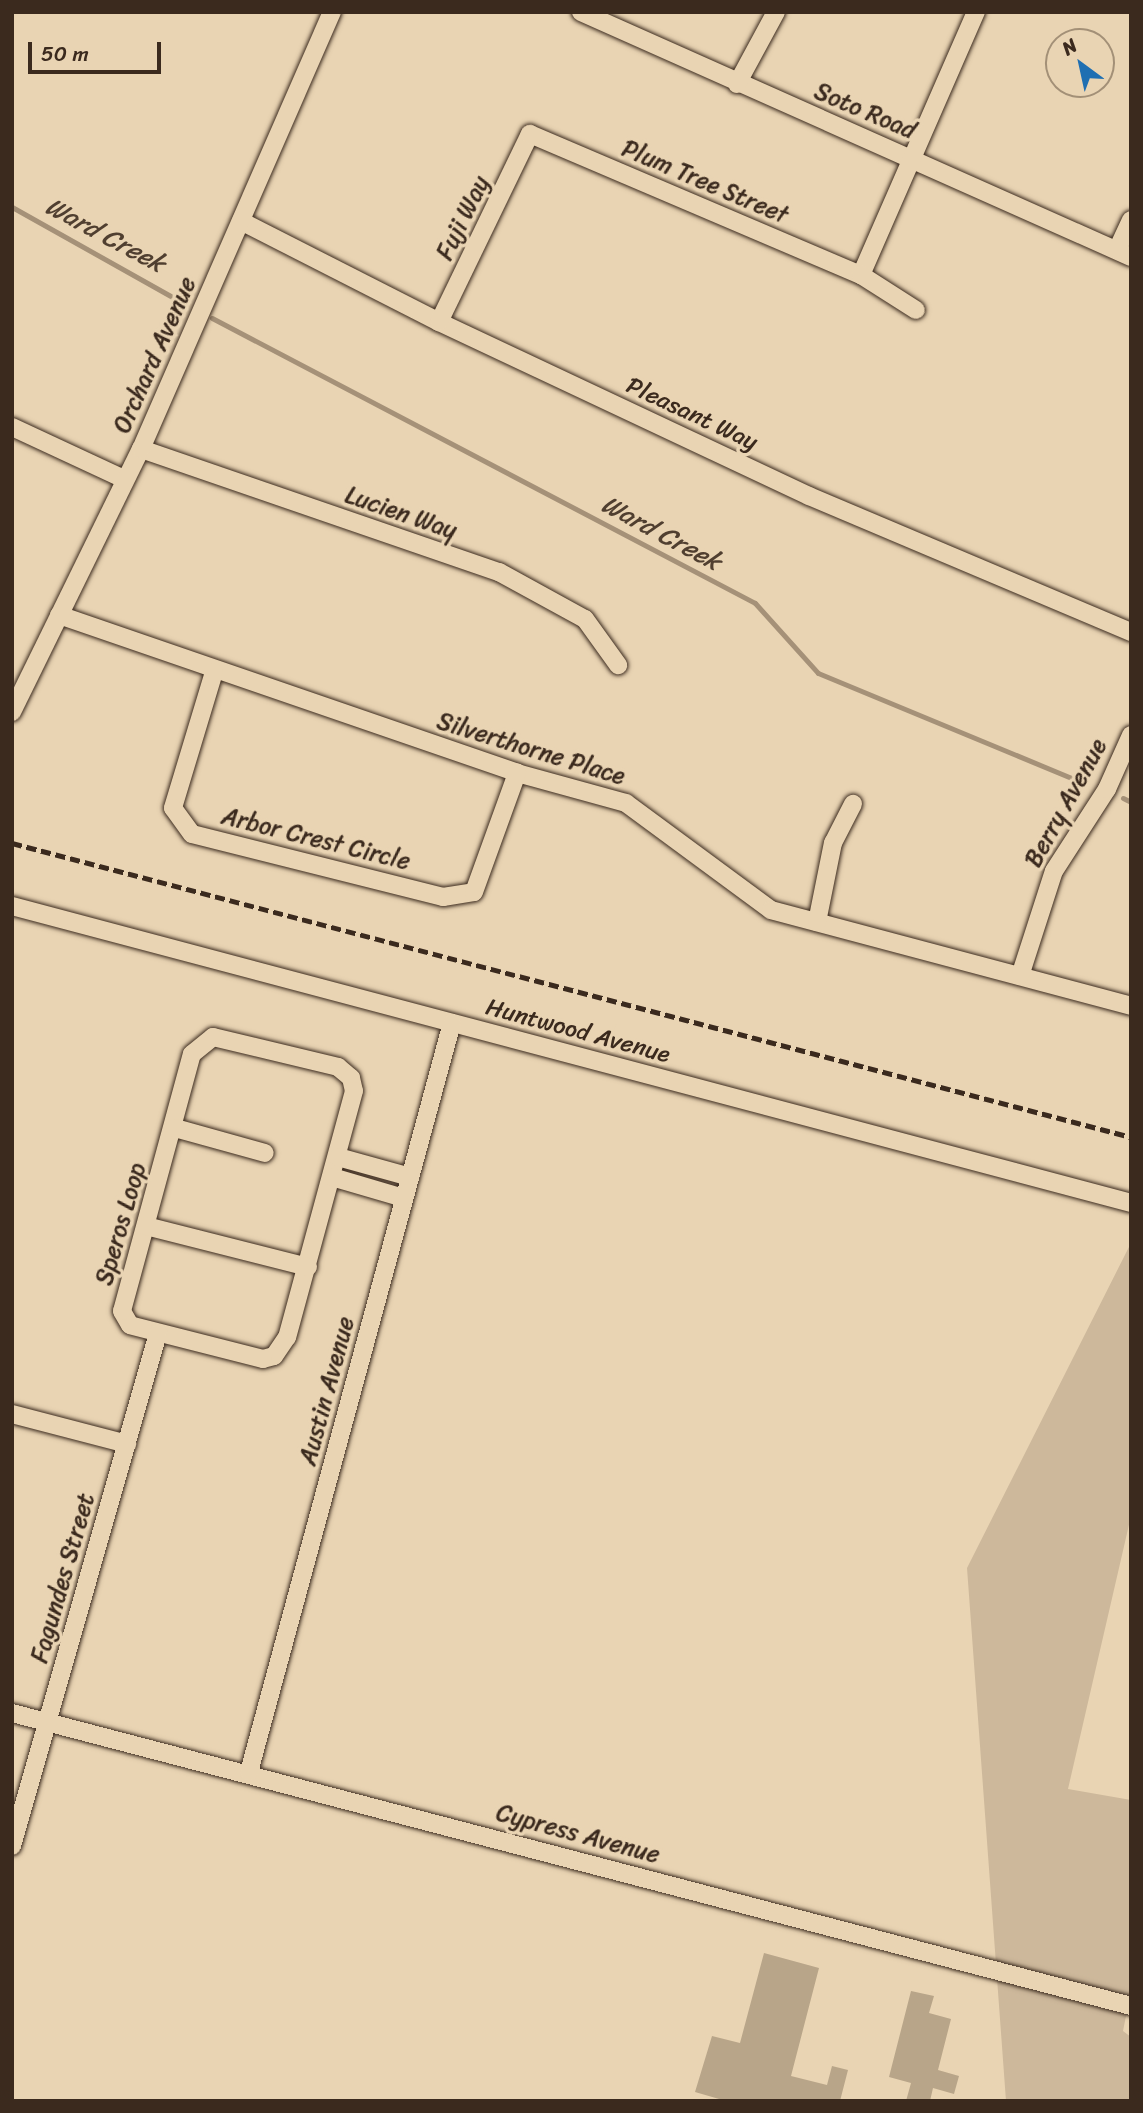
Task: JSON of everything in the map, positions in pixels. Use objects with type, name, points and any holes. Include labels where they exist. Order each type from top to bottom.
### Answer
[{"type":"street","name":"Orchard Avenue","points":[[12,712],[141,449],[332,12]]},
{"type":"street","name":"Soto Road","points":[[581,12],[737,84],[912,158],[1124,253]]},
{"type":"street","points":[[737,84],[776,12]]},
{"type":"street","points":[[860,275],[976,12]]},
{"type":"street","name":"Plum Tree Street","points":[[530,134],[860,275],[916,310]]},
{"type":"street","name":"Fuji Way","points":[[439,323],[530,134]]},
{"type":"street","points":[[1124,253],[1131,220]]},
{"type":"street","name":"Pleasant Way","points":[[241,221],[439,323],[809,496],[1131,632]]},
{"type":"street","points":[[12,427],[124,479]]},
{"type":"street","name":"Lucien Way","points":[[141,449],[499,572],[585,619],[618,665]]},
{"type":"street","name":"Silverthorne Place","points":[[59,615],[214,672],[517,773],[626,803],[741,894],[771,911],[1131,1006]]},
{"type":"street","name":"Arbor Crest Circle","points":[[214,672],[173,808],[192,834],[443,897],[474,892],[517,773]]},
{"type":"street","name":"Berry Avenue","points":[[1020,975],[1054,871],[1107,789],[1131,735]]},
{"type":"street","points":[[817,922],[833,843],[853,804]]},
{"type":"street","name":"Huntwood Avenue","points":[[12,906],[1131,1203]]},
{"type":"street","name":"Austin Avenue","points":[[249,1772],[452,1023]]},
{"type":"street","name":"Speros Loop","points":[[226,1037],[338,1067],[352,1078],[338,1157],[308,1268],[287,1337],[274,1356],[251,1358],[130,1325],[122,1311],[174,1128],[192,1054],[200,1044],[226,1037]]},
{"type":"street","points":[[174,1128],[265,1153]]},
{"type":"street","points":[[338,1157],[410,1177]]},
{"type":"street","points":[[332,1177],[404,1198]]},
{"type":"street","points":[[146,1226],[308,1268]]},
{"type":"street","name":"Fagundes Street","points":[[12,1846],[158,1333]]},
{"type":"street","points":[[12,1414],[127,1444]]},
{"type":"street","name":"Cypress Avenue","points":[[12,1713],[249,1772],[1131,2006]]},
{"type":"shaded area","points":[[1131,1243],[1131,1516],[1068,1789],[1131,1800],[1131,1991],[1123,2031],[1131,2037],[1131,2101],[1006,2101],[967,1568]]},
{"type":"building","points":[[764,1953],[819,1968],[791,2076],[827,2085],[832,2066],[848,2070],[840,2101],[726,2101],[695,2092],[712,2036],[740,2043]]},
{"type":"building","points":[[911,1991],[934,1996],[929,2013],[951,2019],[938,2070],[959,2076],[954,2094],[933,2088],[930,2101],[906,2101],[911,2083],[889,2077]]},
{"type":"waterway","name":"Ward Creek","points":[[12,207],[178,300]]},
{"type":"waterway","name":"Ward Creek","points":[[212,318],[755,603],[818,673],[1084,783]]},
{"type":"waterway","name":"Ward Creek","points":[[1123,798],[1131,802]]},
{"type":"railway","points":[[12,843],[1131,1137]]}]
